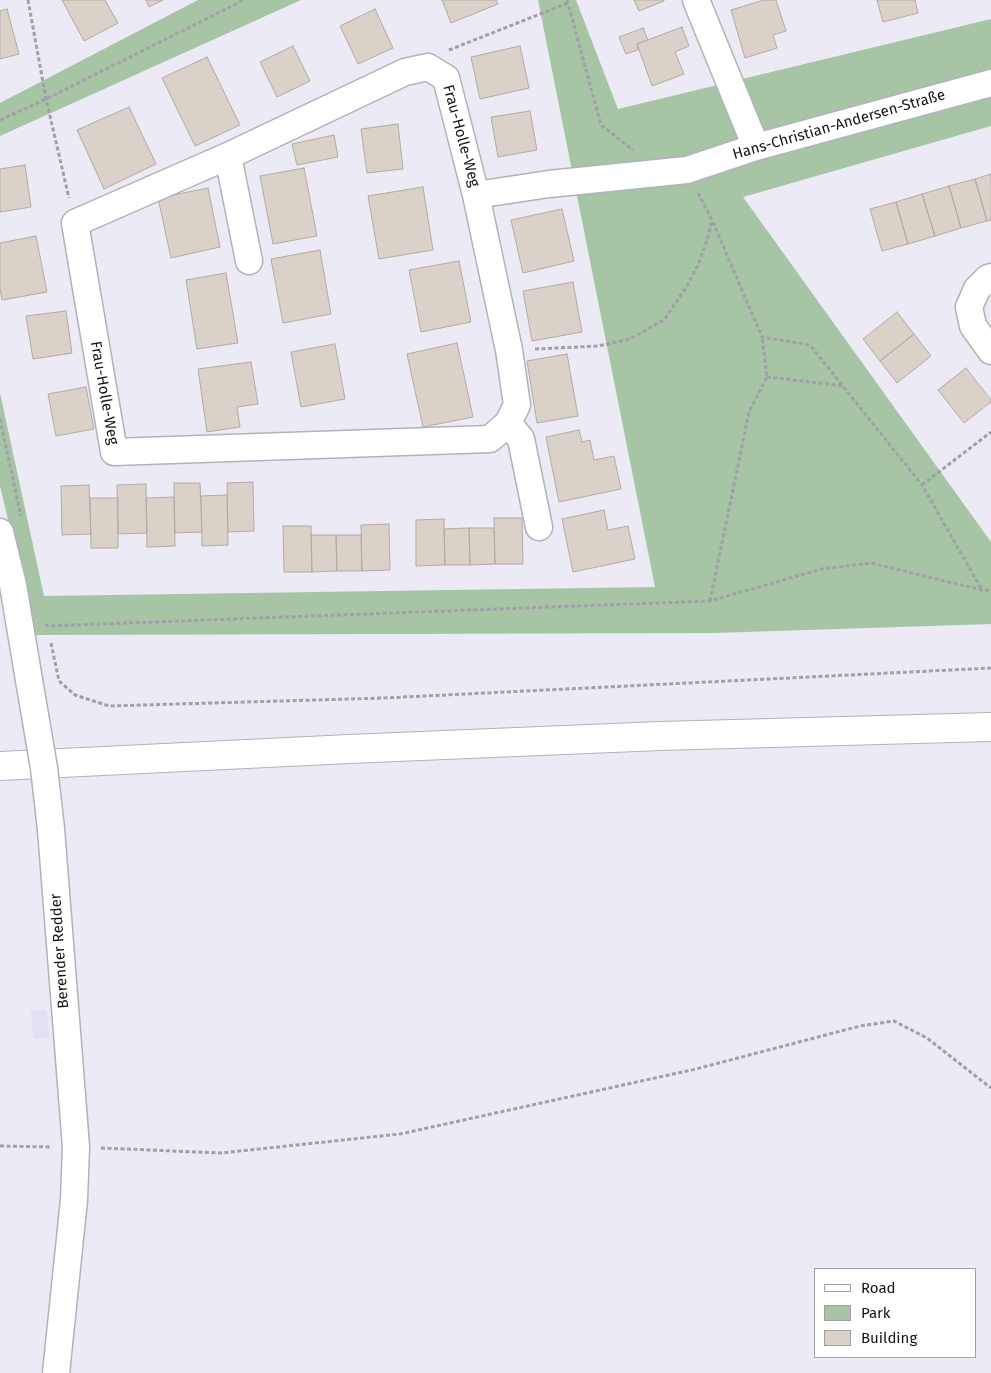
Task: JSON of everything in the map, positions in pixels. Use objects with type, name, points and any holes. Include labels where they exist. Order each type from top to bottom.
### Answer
[{"type":"main road","points":[[0,766],[660,736],[991,727]]},
{"type":"street","points":[[696,0],[756,147]]},
{"type":"street","points":[[75,223],[228,156],[405,72],[428,67]]},
{"type":"street","name":"Frau-Holle-Weg","points":[[75,223],[114,452],[490,438],[508,423],[517,405],[509,350],[476,195],[446,78],[428,67]]},
{"type":"street","name":"Hans-Christian-Andersen-Straße","points":[[687,170],[756,147],[991,83]]},
{"type":"street","points":[[228,156],[250,261]]},
{"type":"street","name":"Frau-Holle-Weg","points":[[476,195],[549,184],[687,170]]},
{"type":"street","points":[[991,277],[977,289],[969,307],[973,326],[991,352]]},
{"type":"street","points":[[508,423],[521,439],[539,527]]},
{"type":"street","name":"Berender Redder","points":[[11,528],[13,585],[44,768],[51,829],[76,1148],[74,1200],[56,1373]]},
{"type":"path","points":[[28,0],[46,99],[75,223]]},
{"type":"path","points":[[0,120],[244,0]]},
{"type":"path","points":[[428,67],[440,54],[567,1],[601,125],[638,155]]},
{"type":"path","points":[[687,170],[712,220],[762,337],[767,377],[749,412],[710,601]]},
{"type":"path","points":[[509,350],[598,346],[630,339],[664,320],[687,286],[698,265],[712,220]]},
{"type":"path","points":[[762,337],[810,345],[922,485],[982,590]]},
{"type":"path","points":[[767,377],[844,386]]},
{"type":"path","points":[[0,419],[11,528]]},
{"type":"path","points":[[922,485],[991,432]]},
{"type":"path","points":[[47,626],[710,601],[822,569],[871,563],[982,590],[991,590]]},
{"type":"path","points":[[44,617],[59,681],[75,695],[109,706],[384,698],[991,668]]},
{"type":"path","points":[[0,1146],[221,1153],[400,1134],[696,1069],[860,1026],[894,1021],[927,1038],[991,1088]]},
{"type":"shaded area","points":[[47,1010],[49,1038],[33,1039],[31,1011]]},
{"type":"green space","points":[[198,0],[301,0],[0,136],[0,103]]},
{"type":"green space","points":[[538,0],[576,0],[618,109],[991,19],[991,126],[743,197],[991,542],[991,624],[714,633],[36,635],[0,486],[0,393],[44,596],[655,587]]},
{"type":"building","points":[[62,0],[105,0],[118,23],[84,41]]},
{"type":"building","points":[[146,0],[163,0],[149,7]]},
{"type":"building","points":[[442,0],[496,0],[498,4],[451,23]]},
{"type":"building","points":[[634,0],[664,0],[664,1],[639,11]]},
{"type":"building","points":[[764,0],[776,0],[786,31],[773,35],[777,48],[745,58],[731,10]]},
{"type":"building","points":[[877,0],[915,0],[918,13],[883,22]]},
{"type":"building","points":[[7,9],[19,54],[0,59],[0,11]]},
{"type":"building","points":[[375,9],[393,48],[358,64],[340,26]]},
{"type":"building","points":[[682,27],[689,46],[675,52],[684,74],[652,86],[637,44]]},
{"type":"building","points":[[643,28],[648,40],[637,44],[638,50],[626,54],[619,37]]},
{"type":"building","points":[[293,46],[310,81],[277,97],[260,62]]},
{"type":"building","points":[[520,46],[529,88],[480,99],[471,57]]},
{"type":"building","points":[[207,57],[240,125],[195,146],[162,78]]},
{"type":"building","points":[[129,107],[156,164],[104,189],[77,130]]},
{"type":"building","points":[[530,111],[537,150],[498,157],[491,117]]},
{"type":"building","points":[[398,124],[403,169],[367,173],[361,129]]},
{"type":"building","points":[[334,135],[338,157],[297,165],[292,144]]},
{"type":"building","points":[[25,165],[31,207],[0,212],[0,169]]},
{"type":"building","points":[[304,168],[317,236],[273,244],[260,176]]},
{"type":"building","points":[[991,174],[991,220],[987,221],[975,179]]},
{"type":"building","points":[[975,179],[987,221],[961,228],[949,186]]},
{"type":"building","points":[[949,186],[961,228],[935,236],[922,194]]},
{"type":"building","points":[[423,187],[433,250],[379,259],[368,196]]},
{"type":"building","points":[[208,188],[220,247],[171,258],[158,198]]},
{"type":"building","points":[[922,194],[935,236],[908,244],[896,202]]},
{"type":"building","points":[[896,202],[908,244],[882,251],[870,209]]},
{"type":"building","points":[[562,209],[574,261],[523,273],[511,220]]},
{"type":"building","points":[[36,236],[47,292],[2,300],[0,289],[0,243]]},
{"type":"building","points":[[320,250],[331,314],[283,323],[271,259]]},
{"type":"building","points":[[459,261],[471,322],[421,332],[409,270]]},
{"type":"building","points":[[226,273],[238,343],[197,349],[186,280]]},
{"type":"building","points":[[573,282],[582,332],[532,341],[523,291]]},
{"type":"building","points":[[66,311],[72,353],[33,359],[26,316]]},
{"type":"building","points":[[897,312],[914,334],[880,361],[863,339]]},
{"type":"building","points":[[914,334],[931,356],[897,383],[880,361]]},
{"type":"building","points":[[457,343],[473,417],[423,427],[407,354]]},
{"type":"building","points":[[335,344],[345,399],[301,407],[291,352]]},
{"type":"building","points":[[567,354],[578,416],[537,423],[527,361]]},
{"type":"building","points":[[251,362],[258,404],[237,407],[240,427],[207,432],[198,369]]},
{"type":"building","points":[[966,368],[991,402],[964,423],[938,390]]},
{"type":"building","points":[[86,387],[94,429],[56,436],[48,394]]},
{"type":"building","points":[[579,430],[582,442],[590,440],[594,460],[614,456],[621,489],[559,502],[546,437]]},
{"type":"building","points":[[253,482],[254,531],[228,532],[227,483]]},
{"type":"building","points":[[174,483],[200,483],[202,532],[175,533]]},
{"type":"building","points":[[146,484],[147,533],[118,534],[117,485]]},
{"type":"building","points":[[89,485],[91,534],[62,535],[61,486]]},
{"type":"building","points":[[227,495],[228,545],[202,546],[201,496]]},
{"type":"building","points":[[174,497],[175,546],[147,547],[146,498]]},
{"type":"building","points":[[90,498],[118,498],[118,548],[91,548]]},
{"type":"building","points":[[604,510],[608,530],[628,526],[635,559],[573,572],[562,519]]},
{"type":"building","points":[[494,518],[522,518],[523,564],[495,564]]},
{"type":"building","points":[[444,519],[445,565],[416,566],[416,520]]},
{"type":"building","points":[[389,524],[390,570],[362,571],[361,525]]},
{"type":"building","points":[[283,526],[311,526],[312,572],[284,572]]},
{"type":"building","points":[[469,528],[470,565],[445,565],[444,529]]},
{"type":"building","points":[[469,528],[494,528],[495,564],[470,565]]},
{"type":"building","points":[[311,535],[336,535],[337,571],[312,572]]},
{"type":"building","points":[[336,535],[361,535],[362,571],[337,571]]}]
